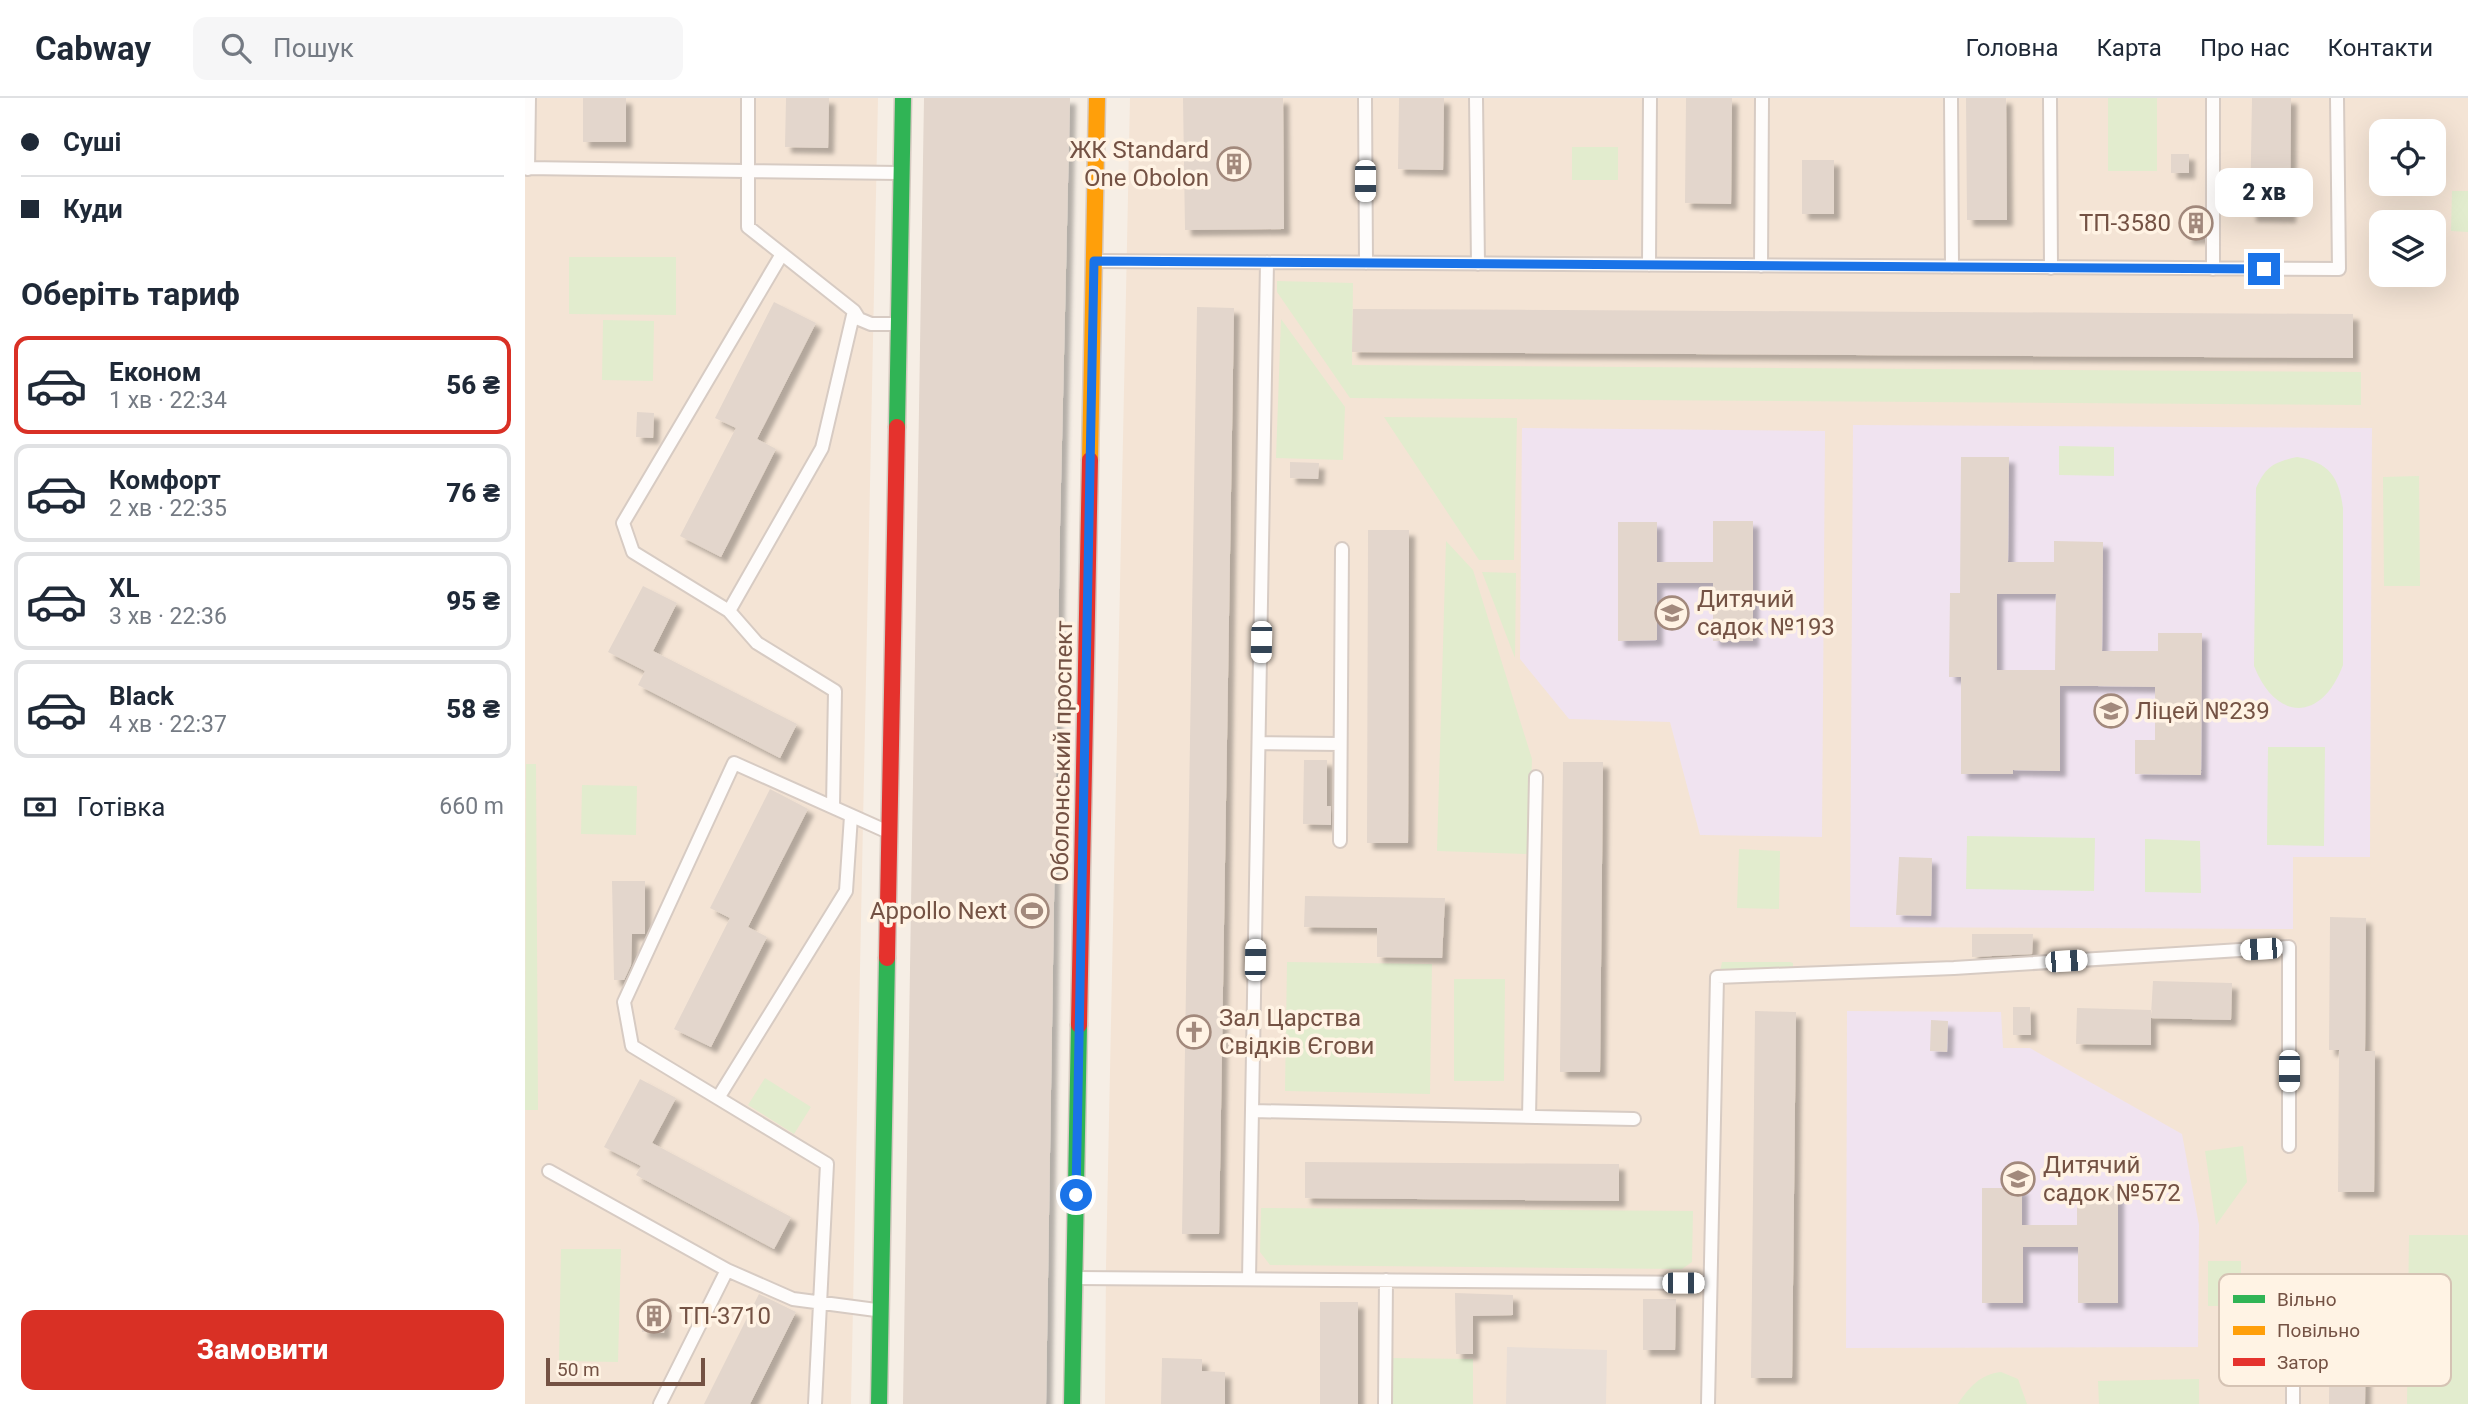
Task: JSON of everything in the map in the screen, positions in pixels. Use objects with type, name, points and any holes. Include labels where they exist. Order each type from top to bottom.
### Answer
[{"type":"main road","points":[[879,1404],[903,98]]},
{"type":"main road","name":"Оболонський проспект","points":[[1072,1404],[1097,98]]},
{"type":"lane","points":[[529,98],[527,169],[901,173]]},
{"type":"lane","points":[[748,98],[748,227],[854,311],[859,319],[871,324],[898,324]]},
{"type":"lane","points":[[1365,98],[1366,263]]},
{"type":"lane","points":[[1476,98],[1478,264]]},
{"type":"lane","points":[[1649,265],[1650,98]]},
{"type":"lane","points":[[1761,265],[1762,98]]},
{"type":"lane","points":[[1951,98],[1952,267]]},
{"type":"lane","points":[[2050,98],[2051,268]]},
{"type":"lane","points":[[2213,98],[2213,269]]},
{"type":"lane","points":[[1094,261],[2339,270],[2337,98]]},
{"type":"lane","points":[[782,254],[623,523],[633,552],[729,611],[757,643],[835,691],[833,807]]},
{"type":"lane","points":[[1249,1279],[1267,262]]},
{"type":"lane","points":[[729,611],[822,448],[854,311]]},
{"type":"lane","points":[[1340,841],[1342,550]]},
{"type":"lane","points":[[1259,743],[1340,744]]},
{"type":"lane","points":[[815,1404],[827,1164],[632,1046],[624,1002],[734,763],[890,833]]},
{"type":"lane","points":[[1529,1116],[1537,777]]},
{"type":"lane","points":[[718,1098],[846,891],[852,816]]},
{"type":"lane","points":[[1708,1404],[1717,977],[1954,968],[2289,947],[2289,1146]]},
{"type":"lane","points":[[1252,1111],[1634,1119]]},
{"type":"lane","points":[[549,1171],[727,1270],[793,1299],[880,1311]]},
{"type":"lane","points":[[660,1404],[727,1270]]},
{"type":"lane","points":[[1075,1278],[1710,1283]]},
{"type":"lane","points":[[1385,1280],[1385,1404]]},
{"type":"lane","points":[[2293,1386],[2293,1404]]},
{"type":"shaded area","points":[[525,98],[878,98],[851,1404],[525,1404]]},
{"type":"shaded area","points":[[1130,98],[2468,98],[2468,1404],[1105,1404]]},
{"type":"shaded area","name":"Ліцей №239","points":[[1853,425],[2372,428],[2370,857],[2293,857],[2293,929],[1850,927]]},
{"type":"shaded area","name":"Дитячий садок №193","points":[[1522,428],[1825,431],[1822,837],[1700,835],[1670,722],[1569,719],[1520,659]]},
{"type":"shaded area","name":"Дитячий садок №572","points":[[1847,1011],[2001,1012],[2003,1048],[2030,1048],[2182,1134],[2199,1225],[2198,1347],[1846,1348]]},
{"type":"shaded area","points":[[1507,1347],[1607,1350],[1606,1404],[1506,1404]]},
{"type":"green space","points":[[2108,98],[2157,98],[2157,171],[2108,171]]},
{"type":"green space","points":[[1572,147],[1618,147],[1618,180],[1572,180]]},
{"type":"green space","points":[[2452,191],[2468,191],[2468,232],[2451,231]]},
{"type":"green space","points":[[569,257],[676,257],[676,315],[569,314]]},
{"type":"green space","points":[[1277,281],[1353,283],[1352,365],[2361,372],[2361,405],[1350,398],[1277,292]]},
{"type":"green space","points":[[1281,319],[1345,407],[1343,460],[1276,458]]},
{"type":"green space","points":[[603,320],[654,321],[653,381],[602,380]]},
{"type":"green space","points":[[1384,417],[1517,418],[1514,560],[1479,560]]},
{"type":"green space","points":[[2059,446],[2114,447],[2114,476],[2059,475]]},
{"type":"green space","points":[[2297,457],[2317,463],[2331,473],[2339,488],[2343,508],[2343,665],[2334,684],[2323,697],[2311,705],[2299,708],[2286,705],[2274,697],[2263,684],[2254,666],[2256,488],[2272,466]]},
{"type":"green space","points":[[2419,476],[2420,586],[2384,586],[2383,477]]},
{"type":"green space","points":[[1446,541],[1473,570],[1532,759],[1529,854],[1437,851]]},
{"type":"green space","points":[[1482,572],[1516,573],[1515,658]]},
{"type":"green space","points":[[2268,747],[2325,747],[2324,846],[2267,845]]},
{"type":"green space","points":[[526,764],[536,764],[538,1110],[525,1110]]},
{"type":"green space","points":[[582,785],[637,786],[636,835],[581,834]]},
{"type":"green space","points":[[1967,836],[2095,838],[2094,891],[1966,889]]},
{"type":"green space","points":[[2145,839],[2200,841],[2201,893],[2145,892]]},
{"type":"green space","points":[[1739,849],[1780,851],[1779,909],[1737,908]]},
{"type":"green space","points":[[1287,962],[1432,964],[1430,1094],[1285,1091]]},
{"type":"green space","points":[[1722,962],[1790,962],[1793,963],[1793,971],[1720,972]]},
{"type":"green space","points":[[1454,979],[1505,979],[1504,1081],[1454,1081]]},
{"type":"green space","points":[[765,1078],[811,1107],[794,1134],[748,1105]]},
{"type":"green space","points":[[2243,1146],[2247,1182],[2216,1225],[2205,1151]]},
{"type":"green space","points":[[1261,1208],[1693,1211],[1692,1262],[1682,1269],[1270,1265],[1260,1252]]},
{"type":"green space","points":[[2409,1235],[2468,1235],[2468,1404],[2407,1404],[2407,1386],[2451,1386],[2451,1274],[2409,1274]]},
{"type":"green space","points":[[561,1249],[621,1249],[618,1362],[559,1361]]},
{"type":"green space","points":[[2208,1261],[2241,1261],[2241,1274],[2219,1274],[2219,1306],[2208,1306]]},
{"type":"green space","points":[[1389,1358],[1473,1359],[1473,1404],[1389,1404]]},
{"type":"green space","points":[[2001,1372],[2018,1379],[2027,1404],[1958,1404],[1976,1382],[1987,1375]]},
{"type":"green space","points":[[2199,1379],[2199,1404],[2099,1404],[2098,1381]]},
{"type":"building","points":[[583,98],[626,98],[626,142],[583,142]]},
{"type":"building","points":[[786,98],[829,98],[828,148],[785,147]]},
{"type":"building","points":[[924,98],[1070,98],[1060,527],[1046,1404],[903,1404]]},
{"type":"building","name":"ЖК Standard One Obolon","points":[[1183,98],[1283,98],[1284,229],[1185,230]]},
{"type":"building","points":[[1399,98],[1444,98],[1443,170],[1398,169]]},
{"type":"building","points":[[1686,98],[1732,98],[1731,204],[1685,203]]},
{"type":"building","points":[[1966,98],[2006,98],[2007,220],[1967,220]]},
{"type":"building","points":[[2252,98],[2291,98],[2290,217],[2250,216]]},
{"type":"building","points":[[2171,154],[2189,154],[2189,173],[2171,173]]},
{"type":"building","points":[[1802,160],[1834,160],[1834,214],[1802,214]]},
{"type":"building","name":"ТП-3580","points":[[2186,207],[2204,207],[2204,238],[2186,238]]},
{"type":"building","points":[[774,302],[816,323],[757,439],[776,449],[721,557],[680,536],[736,428],[715,418]]},
{"type":"building","points":[[1197,307],[1234,308],[1219,1234],[1182,1234]]},
{"type":"building","points":[[1353,309],[2353,314],[2353,358],[1352,352]]},
{"type":"building","points":[[637,412],[654,413],[653,438],[636,437]]},
{"type":"building","points":[[1961,457],[2009,457],[2008,562],[2054,562],[2054,541],[2103,542],[2102,651],[2158,651],[2158,633],[2202,633],[2201,775],[2135,774],[2135,740],[2155,740],[2155,687],[2097,686],[2060,686],[2060,771],[2013,770],[2013,774],[1961,774],[1961,677],[1949,677],[1950,593],[1960,593]],"holes":[[[1997,594],[2056,594],[2055,670],[1997,670]]]},
{"type":"building","points":[[1290,462],[1319,463],[1318,479],[1290,478]]},
{"type":"building","points":[[1713,521],[1753,521],[1753,641],[1713,641],[1713,583],[1657,583],[1657,640],[1618,641],[1618,522],[1657,522],[1657,562],[1713,562]]},
{"type":"building","points":[[1368,530],[1409,530],[1408,843],[1367,843]]},
{"type":"building","points":[[643,586],[677,603],[653,651],[797,724],[780,758],[638,685],[645,671],[608,652]]},
{"type":"building","points":[[1304,760],[1327,760],[1327,806],[1331,806],[1331,825],[1303,824]]},
{"type":"building","points":[[1563,762],[1603,762],[1600,1072],[1560,1072]]},
{"type":"building","points":[[770,789],[808,809],[748,927],[767,937],[711,1047],[674,1029],[730,918],[710,908]]},
{"type":"building","points":[[1899,857],[1932,858],[1931,916],[1896,915]]},
{"type":"building","points":[[612,881],[645,881],[645,934],[632,934],[631,965],[624,980],[614,980]]},
{"type":"building","points":[[1305,896],[1445,898],[1442,958],[1377,957],[1377,928],[1304,927]]},
{"type":"building","points":[[2330,917],[2366,918],[2365,1051],[2375,1051],[2374,1192],[2338,1192],[2339,1050],[2329,1050]]},
{"type":"building","points":[[1972,934],[2033,934],[2032,954],[1972,957]]},
{"type":"building","points":[[2153,981],[2232,983],[2231,1020],[2151,1018],[2151,1045],[2076,1044],[2077,1008],[2151,1010]]},
{"type":"building","points":[[2013,1007],[2030,1007],[2031,1035],[2013,1035]]},
{"type":"building","points":[[1755,1011],[1796,1012],[1792,1378],[1751,1378]]},
{"type":"building","points":[[1931,1020],[1948,1021],[1947,1052],[1930,1051]]},
{"type":"building","points":[[640,1079],[676,1098],[652,1143],[791,1217],[774,1249],[636,1175],[641,1166],[604,1147]]},
{"type":"building","points":[[1305,1162],[1619,1164],[1619,1201],[1305,1198]]},
{"type":"building","points":[[2077,1186],[2118,1186],[2118,1303],[2078,1303],[2078,1247],[2023,1247],[2023,1303],[1982,1303],[1982,1188],[2022,1188],[2022,1225],[2077,1225]]},
{"type":"building","points":[[1455,1293],[1513,1295],[1513,1315],[1473,1316],[1473,1354],[1456,1354]]},
{"type":"building","points":[[759,1294],[796,1312],[750,1404],[704,1404]]},
{"type":"building","points":[[1643,1299],[1676,1299],[1675,1350],[1643,1350]]},
{"type":"building","name":"ТП-3710","points":[[643,1300],[665,1301],[664,1333],[642,1332]]},
{"type":"building","points":[[1320,1302],[1358,1302],[1358,1404],[1320,1404]]},
{"type":"building","points":[[1162,1358],[1202,1359],[1202,1371],[1225,1372],[1225,1404],[1161,1404]]},
{"type":"building","points":[[2329,1386],[2365,1386],[2365,1404],[2329,1404]]},
{"type":"traffic: fast","points":[[897,427],[903,98]]},
{"type":"traffic: fast","points":[[879,1404],[887,958]]},
{"type":"traffic: fast","points":[[1072,1404],[1079,1025]]},
{"type":"traffic: slow","points":[[1090,460],[1097,98]]},
{"type":"traffic: jam","points":[[887,958],[897,427]]},
{"type":"traffic: jam","points":[[1079,1025],[1090,460]]},
{"type":"place","name":"ЖК Standard One Obolon","points":[[1234,164]]},
{"type":"place","name":"ТП-3580","points":[[2196,223]]},
{"type":"place","name":"Дитячий садок №193","points":[[1672,613]]},
{"type":"place","name":"Ліцей №239","points":[[2111,711]]},
{"type":"place","name":"Appollo Next","points":[[1032,911]]},
{"type":"place","name":"Зал Царства Свідків Єгови","points":[[1194,1032]]},
{"type":"place","name":"Дитячий садок №572","points":[[2018,1179]]},
{"type":"place","name":"ТП-3710","points":[[654,1316]]},
{"type":"route","points":[[1076,1195],[1094,261],[2264,269]]}]
